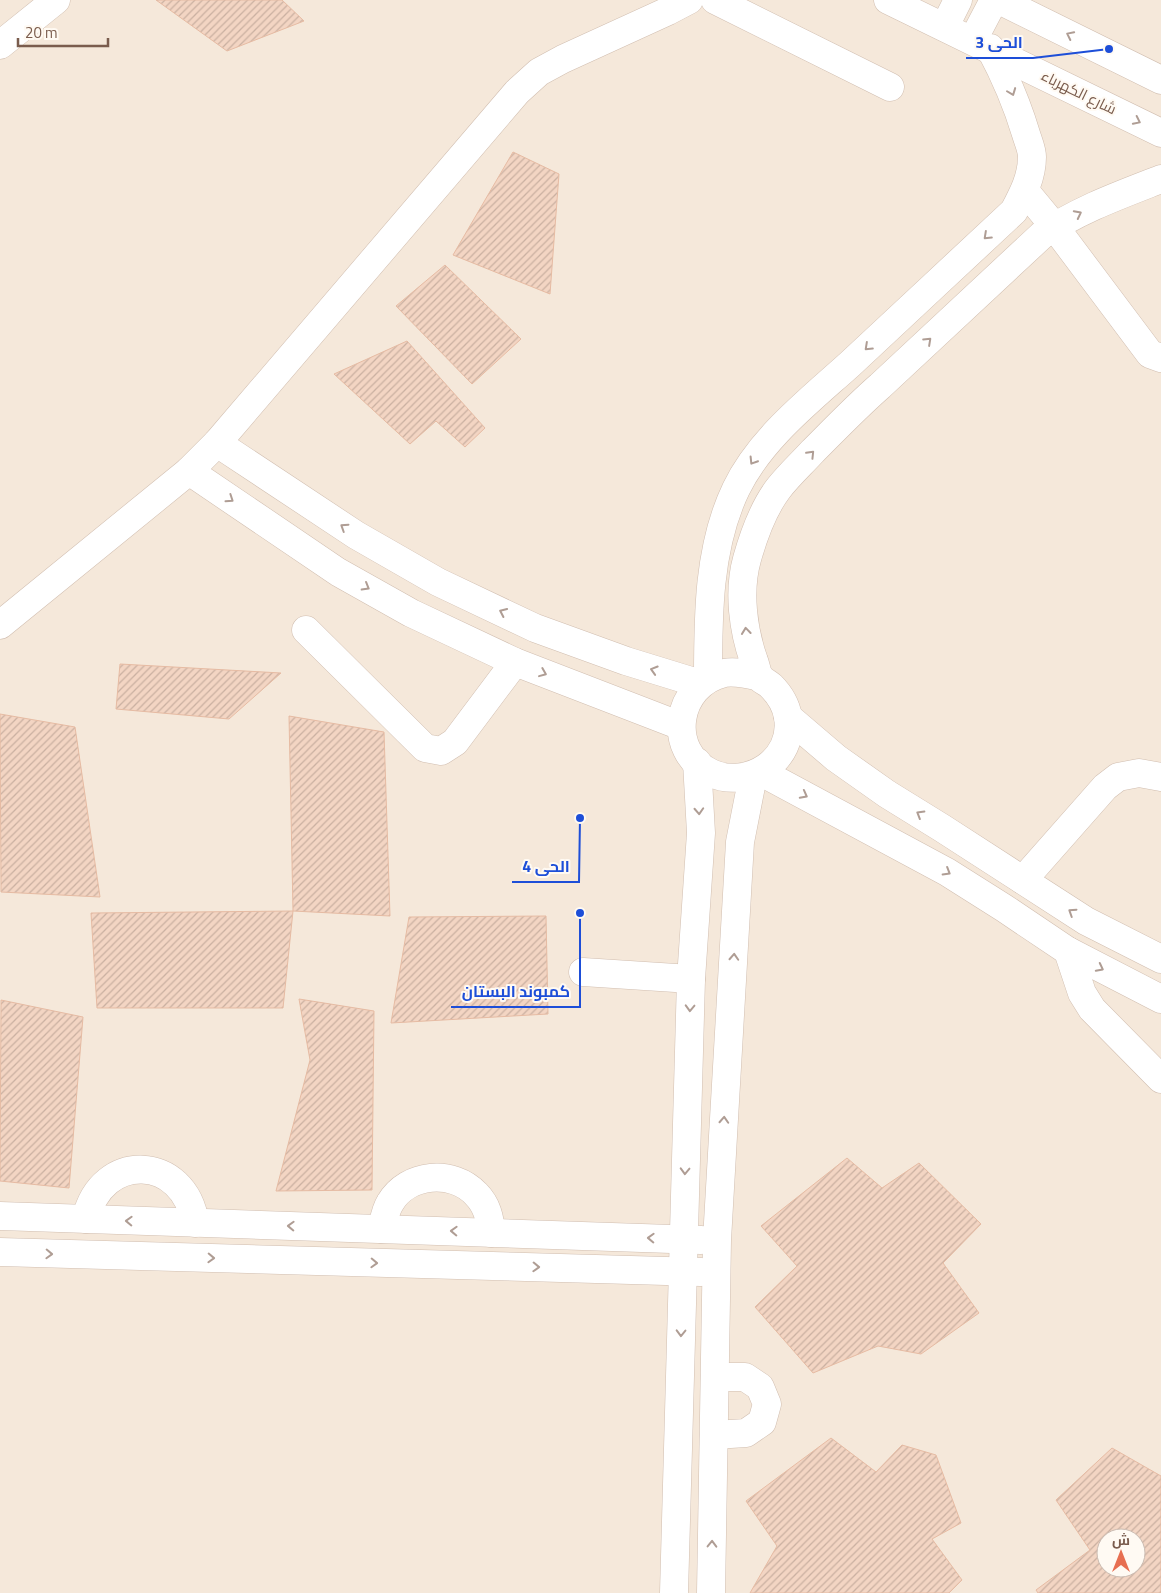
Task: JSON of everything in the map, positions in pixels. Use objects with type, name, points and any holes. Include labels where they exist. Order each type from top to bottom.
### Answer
[{"type":"street","points":[[0,45],[56,0]]},
{"type":"street","points":[[0,625],[189,471],[217,444],[517,92],[539,72],[562,59],[689,0]]},
{"type":"street","points":[[716,0],[890,87]]},
{"type":"street","name":"شارع الكهرباء","points":[[888,0],[982,44],[1161,133]]},
{"type":"street","points":[[945,26],[958,0]]},
{"type":"street","points":[[705,682],[712,583],[720,530],[736,489],[760,451],[826,386],[1014,211],[1025,191],[1030,175],[1032,155],[1007,81],[982,44],[994,0]]},
{"type":"street","points":[[999,0],[1161,80]]},
{"type":"street","points":[[760,677],[742,673],[725,673],[705,682],[690,696],[684,710],[682,726],[686,746],[690,755],[709,772],[723,777],[738,779],[757,774],[775,761],[784,747],[789,730],[785,705],[778,694],[760,677],[746,640],[742,600],[746,561],[759,523],[778,489],[848,416],[1042,235],[1054,226],[1110,198],[1161,179]]},
{"type":"street","points":[[1025,191],[1054,226],[1150,354],[1161,358]]},
{"type":"street","points":[[217,444],[356,535],[438,582],[535,628],[626,661],[705,682]]},
{"type":"street","points":[[189,471],[338,572],[411,613],[515,662],[682,726]]},
{"type":"street","points":[[306,630],[425,748],[442,751],[455,742],[515,662]]},
{"type":"street","points":[[788,717],[836,758],[887,794],[1086,921],[1161,960]]},
{"type":"street","points":[[674,1593],[691,979],[700,833],[697,762]]},
{"type":"street","points":[[1022,880],[1105,787],[1118,777],[1139,773],[1161,777]]},
{"type":"street","points":[[757,774],[947,872],[1068,951],[1161,999]]},
{"type":"street","points":[[711,1593],[718,1240],[740,842],[757,774]]},
{"type":"street","points":[[1068,951],[1082,992],[1092,1008],[1161,1079]]},
{"type":"street","points":[[582,972],[691,979]]},
{"type":"street","points":[[86,1219],[95,1194],[104,1184],[122,1173],[142,1170],[156,1172],[169,1177],[180,1186],[194,1211],[196,1223]]},
{"type":"street","points":[[382,1229],[388,1208],[400,1191],[412,1183],[425,1178],[438,1177],[452,1179],[465,1185],[476,1194],[490,1218],[491,1233]]},
{"type":"street","points":[[0,1216],[718,1240]]},
{"type":"street","points":[[0,1252],[717,1273]]},
{"type":"street","points":[[714,1435],[746,1433],[762,1422],[767,1404],[760,1387],[745,1377],[715,1377]]},
{"type":"shaded area","points":[[0,0],[1161,0],[1161,1593],[0,1593]]},
{"type":"building","points":[[156,0],[282,0],[304,21],[227,51]]},
{"type":"building","points":[[513,152],[559,174],[550,294],[453,255]]},
{"type":"building","points":[[445,265],[521,339],[472,384],[396,306]]},
{"type":"building","points":[[407,341],[485,428],[465,447],[436,421],[410,444],[334,374]]},
{"type":"building","points":[[120,664],[281,673],[229,719],[116,709]]},
{"type":"building","points":[[0,714],[75,727],[100,897],[1,892]]},
{"type":"building","points":[[289,716],[384,732],[390,916],[293,911]]},
{"type":"building","points":[[293,911],[283,1008],[97,1008],[91,913]]},
{"type":"building","points":[[546,916],[548,1014],[391,1023],[409,917]]},
{"type":"building","points":[[299,999],[374,1011],[372,1190],[276,1191],[310,1060]]},
{"type":"building","points":[[1,1000],[83,1017],[69,1188],[0,1181]]},
{"type":"building","points":[[847,1158],[882,1188],[919,1163],[981,1224],[943,1263],[979,1313],[921,1354],[878,1346],[813,1373],[755,1307],[797,1266],[761,1226]]},
{"type":"building","points":[[831,1438],[876,1472],[902,1445],[936,1455],[961,1523],[932,1539],[962,1580],[949,1593],[750,1593],[777,1546],[746,1501]]},
{"type":"building","points":[[1112,1448],[1161,1476],[1161,1593],[1038,1593],[1036,1590],[1090,1550],[1056,1500]]},
{"type":"place","name":"الحى 3","points":[[1109,49]]},
{"type":"place","name":"الحى 4","points":[[580,818]]},
{"type":"place","name":"كمبوند البستان","points":[[580,913]]}]
